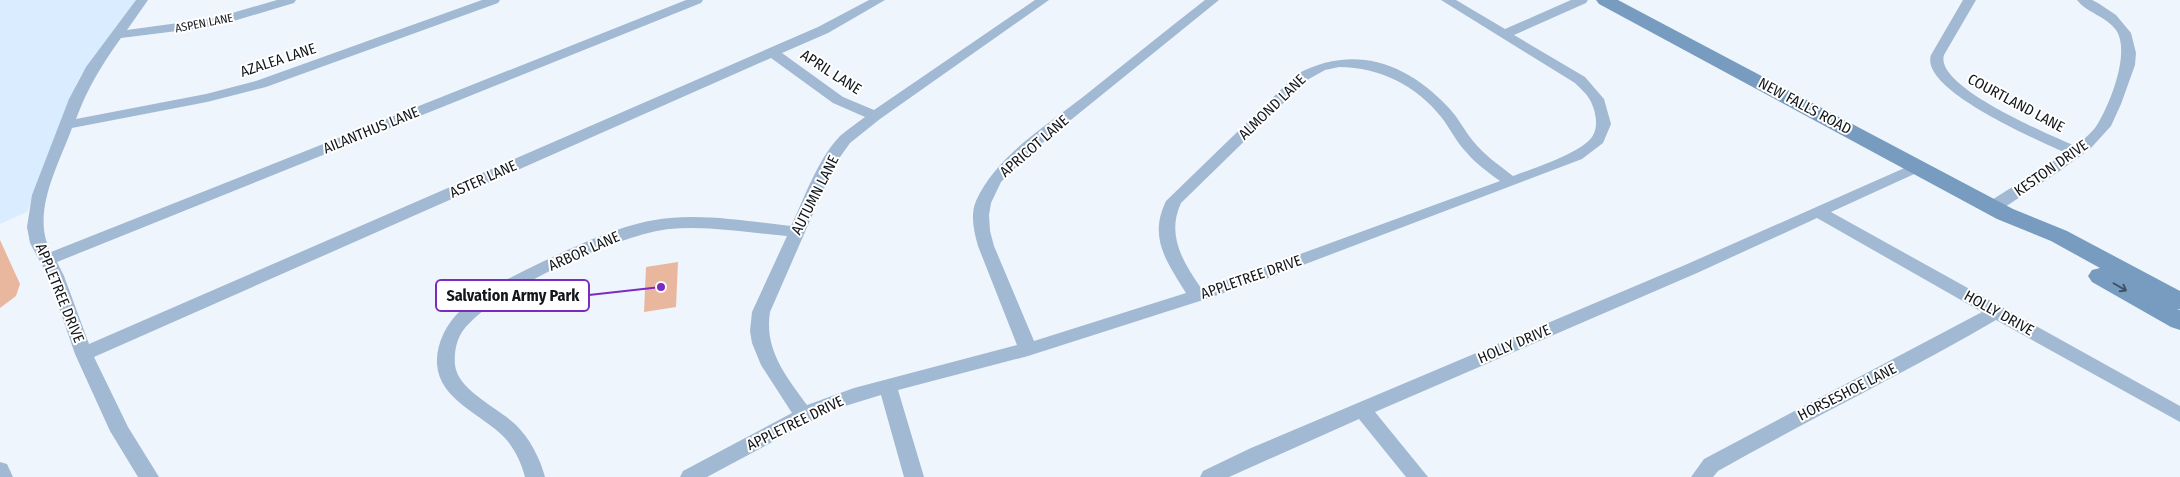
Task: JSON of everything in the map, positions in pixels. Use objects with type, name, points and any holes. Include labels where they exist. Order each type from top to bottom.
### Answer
[{"type":"main road","name":"NEW FALLS ROAD","points":[[1605,0],[1999,210],[2059,236],[2180,301]]},
{"type":"main road","name":"NEW FALLS ROAD","points":[[1999,210],[2041,242],[2180,321]]},
{"type":"street","name":"APPLETREE DRIVE","points":[[142,0],[93,67],[76,99],[40,195],[36,213],[37,235],[46,260],[56,276],[84,354],[120,431],[149,477]]},
{"type":"street","name":"ASPEN LANE","points":[[116,35],[217,22],[290,0]]},
{"type":"street","name":"AZALEA LANE","points":[[66,125],[236,91],[330,60],[494,0]]},
{"type":"street","name":"AILANTHUS LANE","points":[[46,260],[697,0]]},
{"type":"street","name":"ASTER LANE","points":[[84,354],[844,20],[879,0]]},
{"type":"street","name":"AUTUMN LANE","points":[[804,415],[771,366],[762,346],[759,331],[761,312],[832,156],[845,140],[875,116],[1042,0]]},
{"type":"street","name":"APRICOT LANE","points":[[1028,348],[982,231],[983,203],[989,190],[1006,167],[1025,150],[1213,0]]},
{"type":"street","name":"APPLETREE DRIVE","points":[[690,477],[804,415],[854,395],[1028,348],[1197,296],[1316,255],[1511,182],[1577,156],[1598,140],[1604,124],[1597,99],[1580,80],[1447,0]]},
{"type":"street","points":[[1505,34],[1582,0]]},
{"type":"street","name":"COURTLAND LANE","points":[[1970,0],[1937,54],[1937,66],[1942,76],[1973,101],[2076,152]]},
{"type":"street","name":"KESTON DRIVE","points":[[1999,210],[2096,136],[2104,126],[2130,55],[2129,40],[2124,31],[2106,14],[2083,0]]},
{"type":"street","name":"APRIL LANE","points":[[772,52],[838,100],[875,116]]},
{"type":"street","name":"ALMOND LANE","points":[[1197,296],[1176,261],[1167,240],[1164,223],[1168,210],[1174,201],[1302,77],[1319,66],[1342,62],[1368,64],[1388,70],[1406,80],[1435,101],[1471,150],[1511,182]]},
{"type":"street","name":"HOLLY DRIVE","points":[[1210,477],[1258,454],[1691,269],[1918,167]]},
{"type":"street","name":"HOLLY DRIVE","points":[[1818,212],[2180,415]]},
{"type":"street","name":"ARBOR LANE","points":[[535,477],[533,466],[516,437],[505,425],[457,389],[450,379],[446,365],[446,351],[454,332],[477,306],[503,288],[590,246],[624,232],[645,227],[667,223],[687,223],[797,232]]},
{"type":"street","name":"HORSESHOE LANE","points":[[1701,477],[1711,465],[1949,339],[1996,312]]},
{"type":"street","points":[[888,386],[914,477]]},
{"type":"street","points":[[1362,410],[1418,477]]},
{"type":"street","points":[[0,470],[4,477]]},
{"type":"shaded area","points":[[0,0],[136,0],[79,78],[27,212],[0,224]]},
{"type":"shaded area","points":[[0,240],[20,284],[16,296],[0,308]]},
{"type":"shaded area","points":[[678,262],[676,307],[644,312],[646,267]]},
{"type":"place","name":"Salvation Army Park","points":[[661,287]]}]
